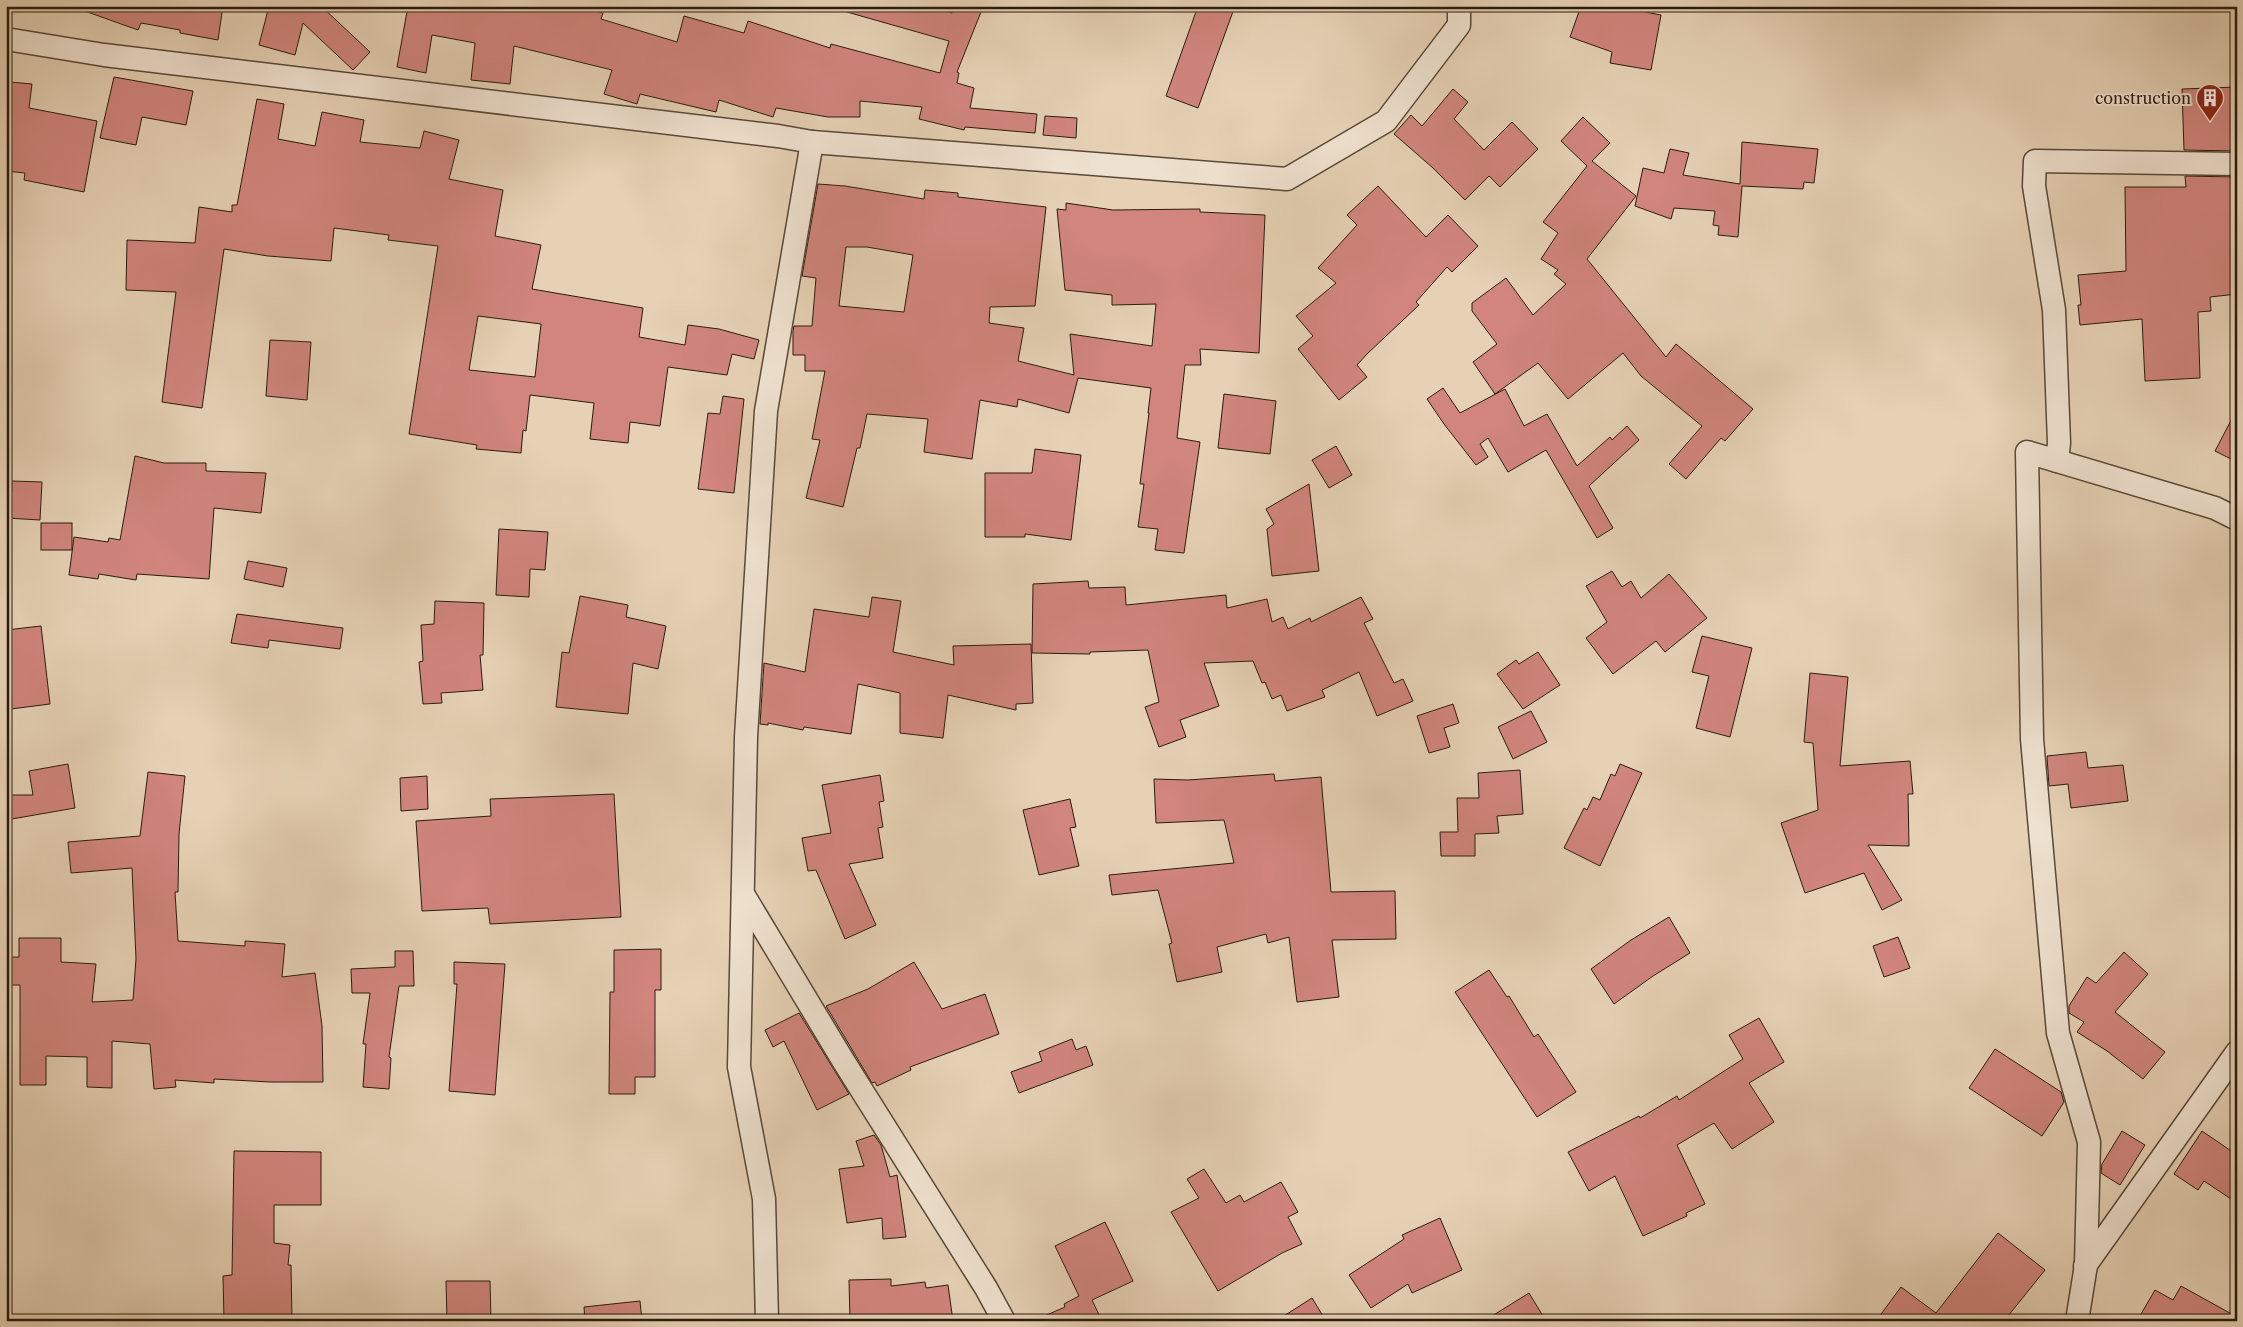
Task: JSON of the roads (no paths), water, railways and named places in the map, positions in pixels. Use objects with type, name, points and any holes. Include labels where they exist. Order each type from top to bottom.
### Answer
[{"type":"street","points":[[6,39],[104,55],[778,136],[812,142],[1287,179],[1386,121],[1459,25],[1459,6]]},
{"type":"street","points":[[768,1321],[764,1199],[739,1067],[746,737],[766,412],[812,142]]},
{"type":"street","points":[[2058,461],[2060,443],[2054,310],[2034,186],[2035,161],[2237,164]]},
{"type":"street","points":[[2077,1321],[2086,1264],[2088,1142],[2058,1033],[2032,739],[2027,452],[2215,508],[2237,519]]},
{"type":"street","points":[[743,894],[844,1062],[986,1288],[1004,1321]]},
{"type":"street","points":[[2065,1321],[2086,1264],[2237,1052]]},
{"type":"place","name":"construction","points":[[2210,122]]}]
